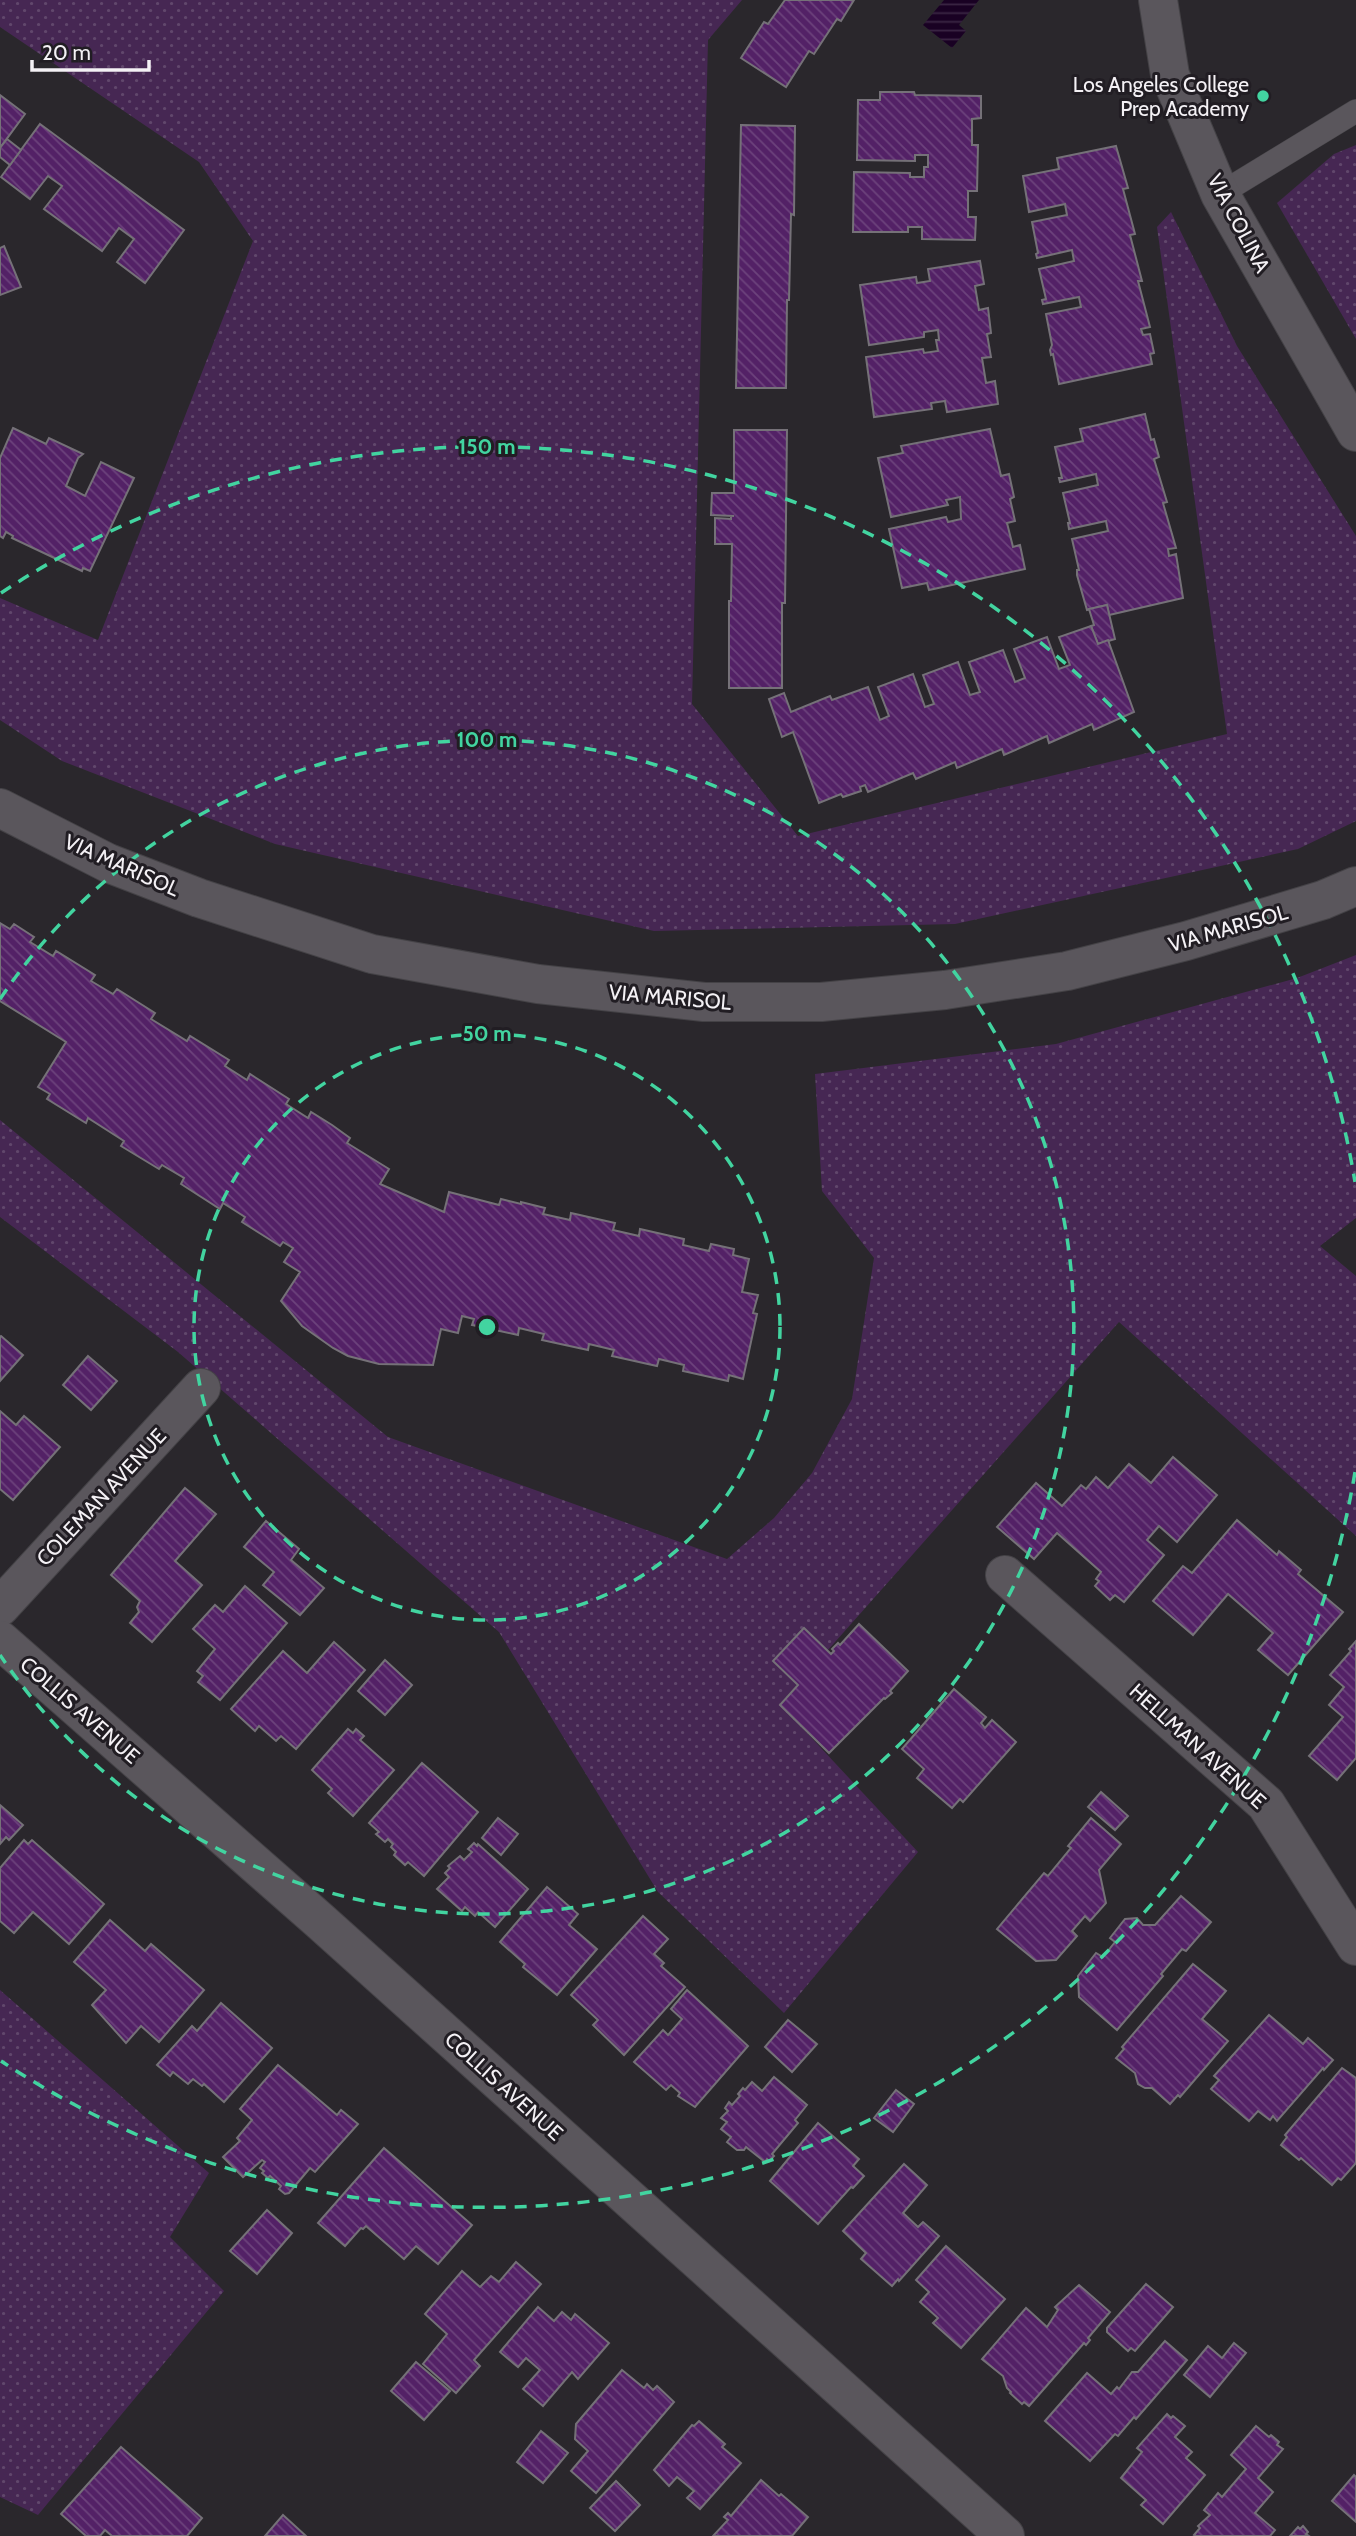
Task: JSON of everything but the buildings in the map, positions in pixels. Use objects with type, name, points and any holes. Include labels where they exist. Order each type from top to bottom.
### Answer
[{"type":"street","name":"VIA COLINA","points":[[1158,0],[1170,75],[1220,194],[1356,432]]},
{"type":"street","name":"VIA MARISOL","points":[[0,808],[108,863],[199,898],[372,954],[538,984],[704,1002],[821,1002],[945,990],[1067,971],[1186,942],[1323,900],[1356,886]]},
{"type":"street","name":"COLEMAN AVENUE","points":[[0,1607],[201,1388]]},
{"type":"street","name":"HELLMAN AVENUE","points":[[1005,1575],[1266,1804],[1356,1946]]},
{"type":"street","name":"COLLIS AVENUE","points":[[0,1640],[320,1921],[1005,2536]]},
{"type":"lane","points":[[1220,194],[1356,111]]},
{"type":"shaded area","points":[[0,0],[742,0],[708,40],[692,704],[798,836],[1227,734],[1157,227],[1171,212],[1237,346],[1356,536],[1356,821],[1298,849],[955,924],[654,931],[275,844],[62,761],[0,720],[0,598],[98,640],[253,241],[199,162],[0,27]]},
{"type":"shaded area","points":[[944,0],[979,0],[959,25],[966,31],[952,48],[923,25]]},
{"type":"shaded area","points":[[1356,145],[1356,339],[1277,203],[1334,154]]},
{"type":"shaded area","points":[[1356,955],[1356,1218],[1320,1246],[1356,1276],[1356,1536],[1119,1322],[780,1704],[918,1852],[784,2013],[658,1892],[499,1632],[178,1352],[0,1217],[0,1120],[388,1437],[727,1559],[774,1518],[812,1473],[852,1399],[874,1258],[822,1191],[815,1074],[1056,1044],[1297,978]]},
{"type":"shaded area","points":[[0,1990],[209,2173],[170,2237],[224,2291],[38,2515],[0,2497]]},
{"type":"place","name":"Los Angeles College Prep Academy","points":[[1263,96]]}]
